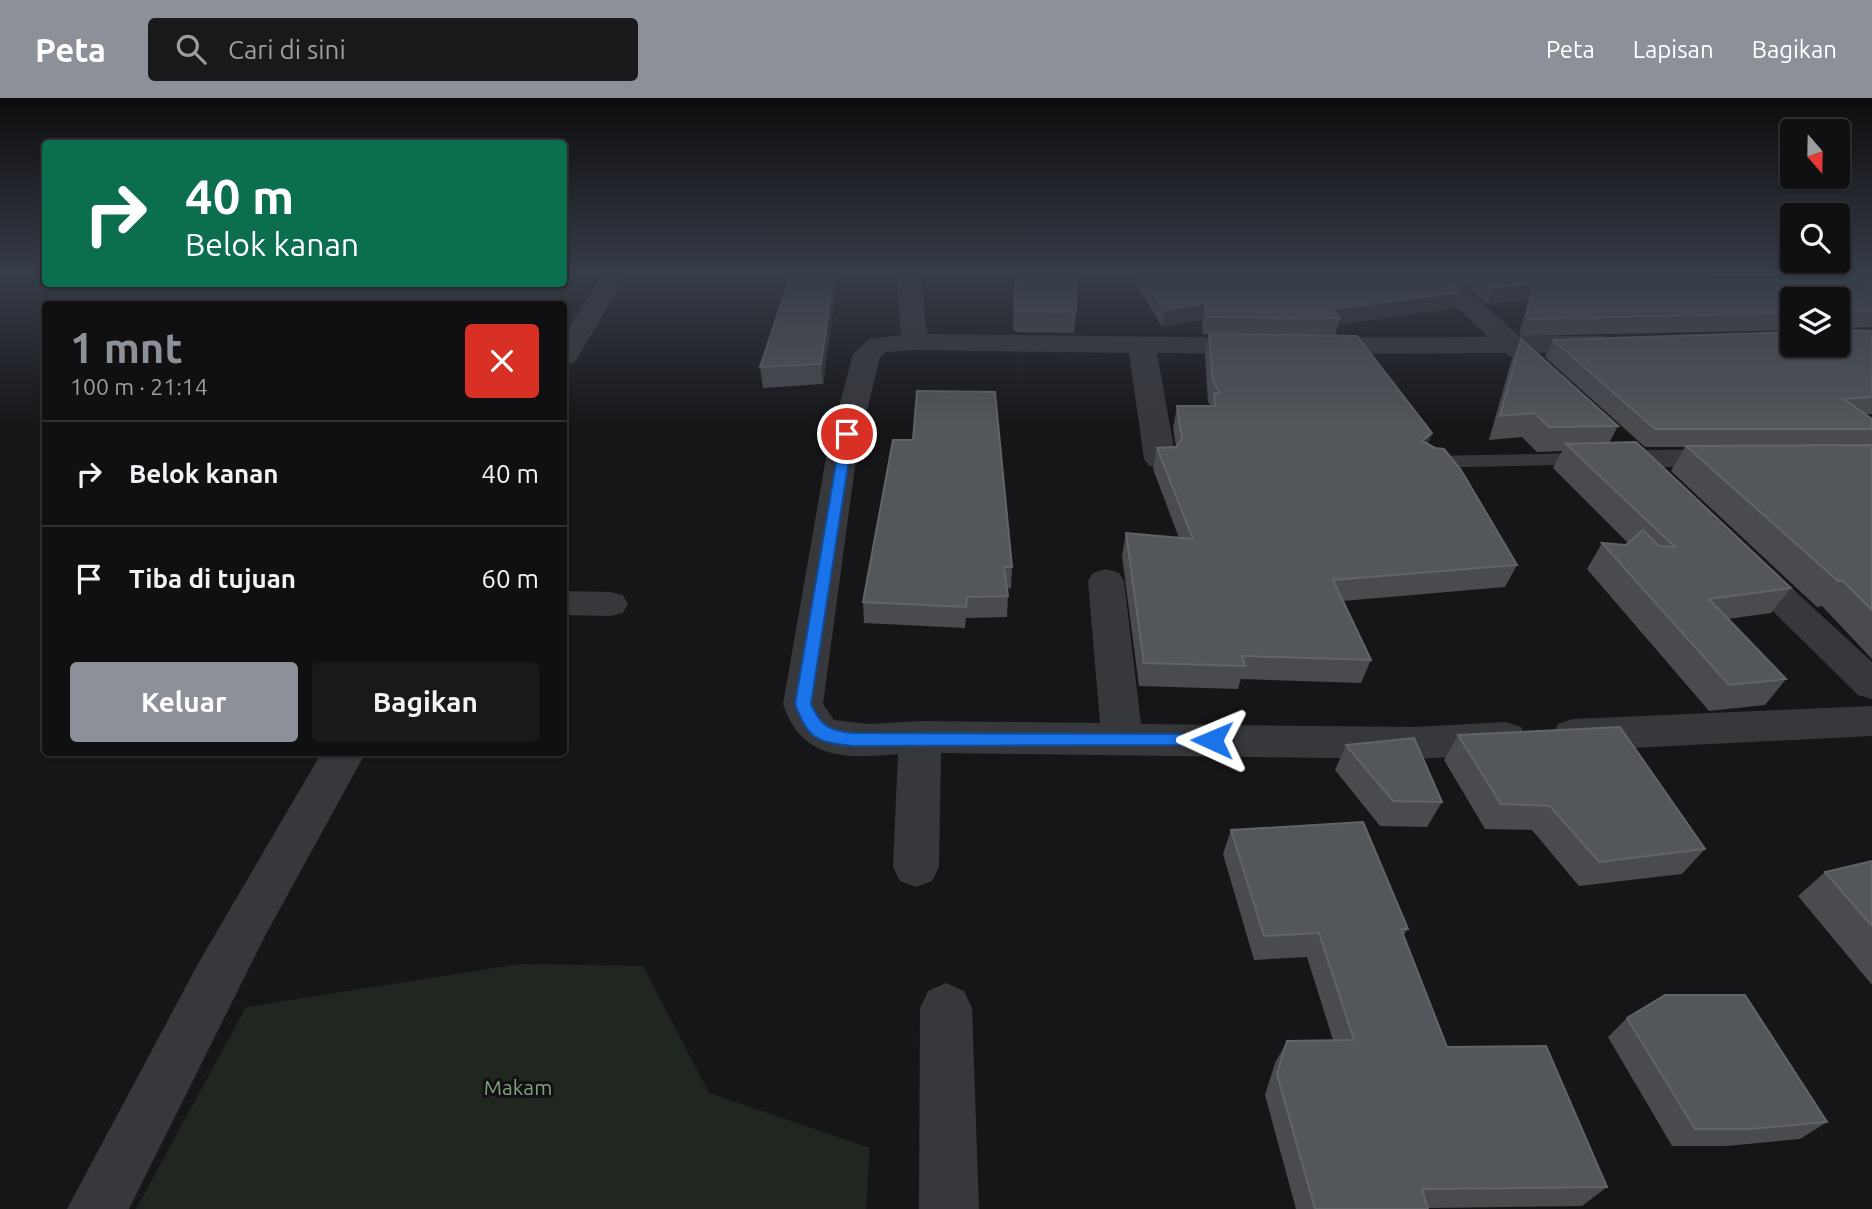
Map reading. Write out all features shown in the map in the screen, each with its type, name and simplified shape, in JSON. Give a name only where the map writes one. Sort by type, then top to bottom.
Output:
[{"type":"street","points":[[567,351],[584,323]]},
{"type":"street","points":[[913,323],[915,342]]},
{"type":"street","points":[[1489,323],[1545,374]]},
{"type":"street","points":[[1626,344],[1142,346],[915,342],[879,345],[867,354],[842,452],[803,704],[813,727],[828,737],[1415,743],[1872,721]]},
{"type":"street","points":[[1142,346],[1160,458]]},
{"type":"street","points":[[1620,454],[1761,458]]},
{"type":"street","points":[[1620,454],[1670,491]]},
{"type":"street","points":[[1725,545],[1872,685]]},
{"type":"street","points":[[1106,581],[1122,739]]},
{"type":"street","points":[[567,603],[610,604]]},
{"type":"street","points":[[916,867],[920,737]]},
{"type":"street","points":[[97,1209],[278,870],[343,756]]},
{"type":"street","points":[[946,1008],[949,1209]]},
{"type":"lane","points":[[1427,462],[1620,454]]},
{"type":"green space","name":"Makam","points":[[520,964],[643,966],[709,1093],[870,1148],[866,1209],[136,1209],[246,1007]]},
{"type":"building","points":[[775,323],[827,323],[821,364],[760,367]]},
{"type":"building","points":[[1850,330],[1872,331],[1872,397],[1844,399],[1872,419],[1872,429],[1655,429],[1553,340],[1780,332],[1780,357],[1850,357]]},
{"type":"building","points":[[1209,334],[1357,336],[1432,433],[1422,441],[1435,448],[1444,449],[1461,470],[1517,565],[1333,580],[1371,660],[1242,656],[1245,666],[1144,663],[1126,533],[1193,539],[1157,448],[1176,447],[1182,439],[1177,406],[1215,406],[1214,393],[1220,393],[1213,381]]},
{"type":"building","points":[[1521,339],[1618,426],[1549,427],[1534,413],[1500,416]]},
{"type":"building","points":[[917,391],[995,392],[1012,567],[1004,567],[1008,596],[967,597],[966,607],[863,602],[893,440],[913,440]]},
{"type":"building","points":[[1636,442],[1791,588],[1709,599],[1786,679],[1729,685],[1602,543],[1626,545],[1643,530],[1659,546],[1675,547],[1566,444]]},
{"type":"building","points":[[1872,445],[1872,610],[1843,581],[1838,581],[1686,446]]},
{"type":"building","points":[[1620,727],[1705,849],[1599,862],[1550,806],[1501,804],[1458,735]]},
{"type":"building","points":[[1414,738],[1442,802],[1393,801],[1346,745]]},
{"type":"building","points":[[1363,822],[1408,929],[1401,929],[1447,1047],[1546,1046],[1607,1187],[1422,1189],[1428,1209],[1315,1209],[1277,1074],[1287,1041],[1354,1040],[1319,933],[1264,936],[1231,830]]},
{"type":"building","points":[[1872,861],[1872,926],[1825,872]]},
{"type":"building","points":[[1665,995],[1745,995],[1827,1122],[1750,1129],[1695,1129],[1627,1018]]},
{"type":"route","points":[[847,434],[803,704],[808,722],[819,733],[839,739],[920,737],[1212,740]]}]
